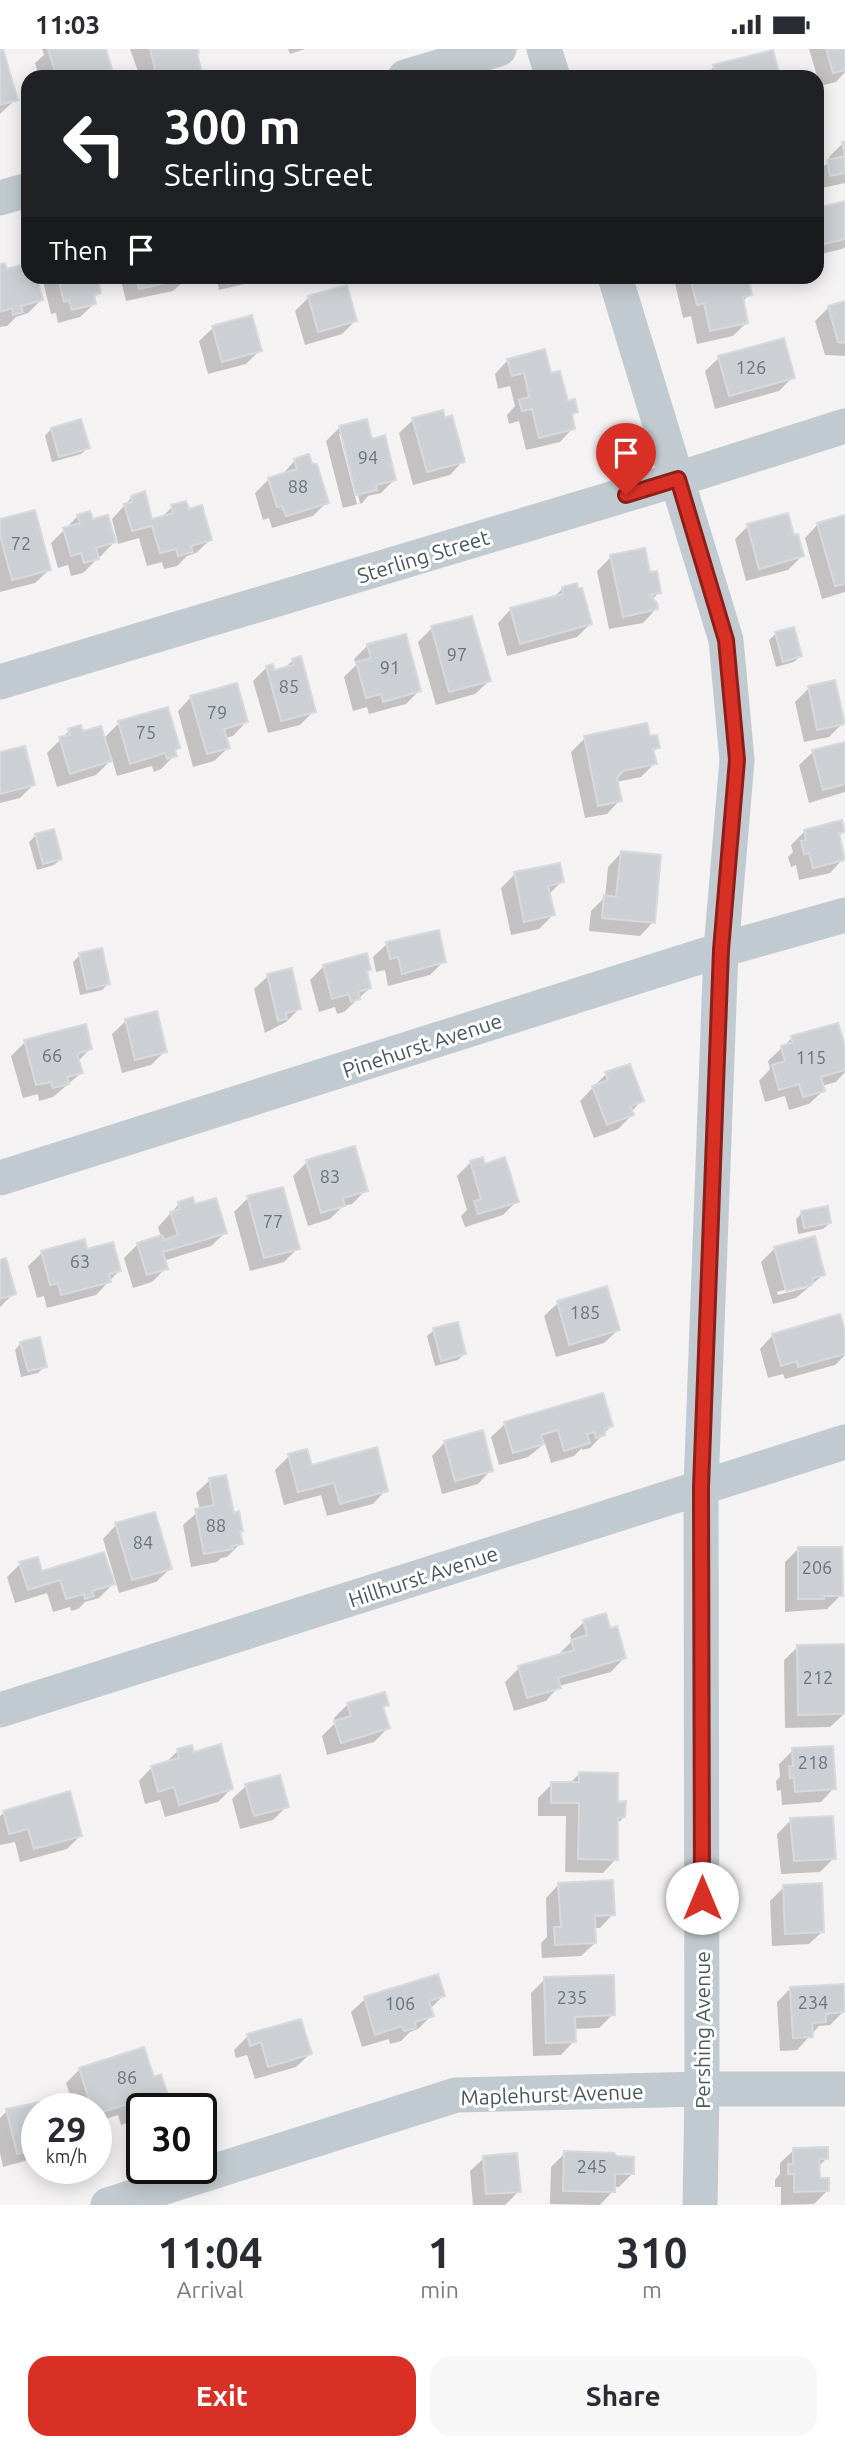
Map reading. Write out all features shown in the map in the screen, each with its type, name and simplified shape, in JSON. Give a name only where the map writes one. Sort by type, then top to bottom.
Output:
[{"type":"street","points":[[428,70],[499,49]]},
{"type":"street","points":[[544,49],[551,70]]},
{"type":"street","points":[[0,198],[21,192]]},
{"type":"street","name":"Pershing Avenue","points":[[617,284],[726,640],[737,760],[721,950],[701,1487],[700,2205]]},
{"type":"street","name":"Sterling Street","points":[[0,682],[678,479],[845,426]]},
{"type":"street","name":"Pinehurst Avenue","points":[[0,1178],[721,950],[845,915]]},
{"type":"street","name":"Hillhurst Avenue","points":[[0,1710],[845,1441]]},
{"type":"street","name":"Maplehurst Avenue","points":[[108,2205],[456,2095],[702,2089],[845,2089]]},
{"type":"building","points":[[0,49],[3,49],[18,100],[0,105]]},
{"type":"building","points":[[48,49],[106,49],[112,69],[109,70],[55,70]]},
{"type":"building","points":[[150,49],[198,49],[201,70],[155,70]]},
{"type":"building","points":[[826,49],[845,49],[845,70],[833,73]]},
{"type":"building","points":[[773,50],[778,70],[715,70],[713,65]]},
{"type":"building","points":[[845,156],[845,173],[830,176],[827,160]]},
{"type":"building","points":[[845,201],[845,239],[824,244],[824,206]]},
{"type":"building","points":[[5,263],[7,269],[21,265],[21,284],[39,284],[43,300],[21,306],[23,312],[13,315],[12,308],[0,312],[0,264]]},
{"type":"building","points":[[60,284],[99,284],[101,293],[94,295],[96,304],[72,310],[69,300],[64,302]]},
{"type":"building","points":[[138,284],[162,284],[139,289]]},
{"type":"building","points":[[692,284],[750,284],[752,295],[743,297],[748,323],[710,331],[704,303],[697,305]]},
{"type":"building","points":[[347,285],[357,321],[318,332],[308,296]]},
{"type":"building","points":[[845,301],[845,343],[838,342],[828,306]]},
{"type":"building","points":[[252,315],[262,351],[222,362],[212,326]]},
{"type":"building","points":[[784,338],[795,378],[729,396],[718,356]]},
{"type":"building","points":[[545,349],[551,373],[560,371],[568,401],[575,399],[578,412],[572,414],[575,429],[539,438],[532,409],[522,411],[519,400],[529,397],[524,373],[512,376],[507,359]]},
{"type":"building","points":[[443,410],[445,418],[452,415],[465,462],[427,472],[412,418]]},
{"type":"building","points":[[81,419],[90,448],[59,457],[51,428]]},
{"type":"building","points":[[367,419],[372,439],[385,435],[396,480],[376,485],[377,490],[356,495],[339,426]]},
{"type":"building","points":[[309,454],[312,463],[317,464],[329,503],[286,516],[282,506],[277,507],[268,478],[297,469],[294,459]]},
{"type":"building","points":[[145,491],[152,519],[173,513],[171,505],[186,501],[189,509],[202,505],[212,540],[191,546],[193,552],[178,556],[176,549],[160,553],[152,526],[132,531],[124,504],[132,502],[131,496]]},
{"type":"building","points":[[35,510],[51,570],[12,580],[0,535],[0,519]]},
{"type":"building","points":[[90,511],[93,519],[108,515],[116,542],[96,548],[99,559],[84,563],[81,553],[71,556],[63,528],[80,523],[77,515]]},
{"type":"building","points":[[788,513],[804,556],[759,569],[747,524]]},
{"type":"building","points":[[845,515],[845,584],[835,586],[817,523]]},
{"type":"building","points":[[645,548],[650,572],[657,571],[661,593],[650,595],[657,603],[658,609],[623,617],[610,555]]},
{"type":"building","points":[[577,583],[578,589],[582,588],[592,624],[520,644],[510,608],[563,594],[562,587]]},
{"type":"building","points":[[472,616],[491,681],[449,692],[431,626]]},
{"type":"building","points":[[794,627],[802,656],[783,662],[775,632]]},
{"type":"building","points":[[406,634],[421,691],[383,702],[381,694],[366,698],[356,662],[371,658],[367,644]]},
{"type":"building","points":[[301,656],[316,712],[281,721],[266,666],[273,664],[274,670],[294,665],[292,659]]},
{"type":"building","points":[[835,680],[845,724],[817,730],[808,686]]},
{"type":"building","points":[[237,683],[248,722],[224,729],[230,748],[207,754],[190,696]]},
{"type":"building","points":[[168,707],[180,748],[175,750],[177,756],[167,759],[165,753],[130,764],[118,721]]},
{"type":"building","points":[[647,723],[650,736],[657,735],[660,748],[653,749],[657,764],[623,771],[617,778],[622,801],[598,806],[584,736]]},
{"type":"building","points":[[81,725],[83,731],[101,726],[112,761],[70,774],[59,737],[70,735],[68,729]]},
{"type":"building","points":[[845,742],[845,784],[823,790],[812,750]]},
{"type":"building","points":[[25,746],[35,785],[0,794],[0,752]]},
{"type":"building","points":[[842,820],[845,832],[839,833],[845,860],[813,868],[809,853],[804,854],[801,841],[806,840],[804,830]]},
{"type":"building","points":[[54,829],[62,859],[43,864],[35,834]]},
{"type":"building","points":[[621,851],[661,855],[655,923],[602,918],[604,895],[616,897]]},
{"type":"building","points":[[560,863],[564,882],[548,886],[555,915],[524,922],[514,872]]},
{"type":"building","points":[[439,930],[446,962],[402,974],[398,957],[390,959],[386,942]]},
{"type":"building","points":[[102,948],[110,984],[87,989],[79,953]]},
{"type":"building","points":[[367,953],[371,988],[358,992],[360,999],[351,1002],[349,994],[332,999],[323,965]]},
{"type":"building","points":[[292,968],[301,1009],[286,1013],[287,1019],[278,1021],[267,974]]},
{"type":"building","points":[[157,1011],[167,1052],[135,1060],[125,1019]]},
{"type":"building","points":[[838,1023],[845,1046],[845,1070],[821,1077],[825,1091],[803,1097],[799,1084],[779,1090],[772,1065],[785,1061],[781,1046],[793,1042],[791,1036]]},
{"type":"building","points":[[86,1024],[92,1049],[77,1054],[83,1073],[67,1077],[69,1084],[53,1088],[51,1082],[36,1085],[24,1040]]},
{"type":"building","points":[[630,1064],[644,1101],[630,1106],[634,1115],[607,1125],[592,1086],[608,1080],[605,1072]]},
{"type":"building","points":[[355,1146],[368,1191],[343,1198],[345,1206],[321,1213],[306,1160]]},
{"type":"building","points":[[483,1157],[485,1164],[505,1157],[519,1202],[478,1214],[474,1201],[481,1199],[470,1161]]},
{"type":"building","points":[[283,1187],[300,1249],[264,1258],[247,1196]]},
{"type":"building","points":[[193,1197],[195,1204],[216,1198],[227,1233],[163,1252],[168,1269],[147,1275],[137,1243],[162,1235],[164,1240],[178,1235],[170,1212],[180,1209],[178,1202]]},
{"type":"building","points":[[828,1206],[831,1223],[804,1228],[801,1211]]},
{"type":"building","points":[[815,1236],[825,1275],[813,1278],[812,1285],[786,1291],[774,1247]]},
{"type":"building","points":[[85,1239],[87,1249],[113,1242],[121,1271],[109,1274],[111,1282],[61,1295],[58,1283],[50,1285],[41,1251]]},
{"type":"building","points":[[6,1258],[16,1294],[0,1299],[0,1260]]},
{"type":"building","points":[[607,1286],[620,1330],[569,1345],[557,1301]]},
{"type":"building","points":[[840,1314],[845,1331],[845,1354],[798,1367],[797,1361],[781,1366],[772,1334]]},
{"type":"building","points":[[458,1322],[466,1354],[441,1361],[433,1328]]},
{"type":"building","points":[[40,1337],[47,1367],[28,1371],[20,1342]]},
{"type":"building","points":[[603,1393],[613,1426],[604,1429],[605,1435],[596,1438],[594,1432],[587,1434],[590,1443],[564,1451],[558,1430],[541,1435],[544,1444],[513,1453],[504,1422]]},
{"type":"building","points":[[483,1430],[493,1471],[455,1481],[444,1441]]},
{"type":"building","points":[[377,1447],[388,1491],[340,1504],[334,1483],[298,1492],[288,1454],[307,1449],[312,1465]]},
{"type":"building","points":[[226,1475],[234,1513],[239,1511],[243,1544],[232,1546],[233,1549],[204,1554],[195,1509],[214,1505],[209,1478]]},
{"type":"building","points":[[155,1512],[172,1569],[132,1580],[115,1523]]},
{"type":"building","points":[[798,1547],[842,1547],[843,1596],[798,1599]]},
{"type":"building","points":[[104,1552],[115,1584],[92,1591],[94,1596],[85,1599],[84,1594],[66,1599],[60,1580],[28,1590],[19,1562],[38,1557],[42,1571]]},
{"type":"building","points":[[606,1613],[610,1628],[617,1626],[626,1658],[558,1678],[561,1688],[527,1698],[518,1666],[574,1650],[571,1640],[587,1635],[583,1620]]},
{"type":"building","points":[[845,1644],[845,1714],[798,1715],[797,1645]]},
{"type":"building","points":[[385,1692],[389,1705],[383,1707],[390,1728],[341,1743],[334,1721],[351,1716],[347,1703]]},
{"type":"building","points":[[221,1744],[233,1789],[179,1805],[174,1787],[158,1792],[151,1766],[179,1758],[177,1749],[192,1745],[194,1752]]},
{"type":"building","points":[[833,1746],[836,1789],[795,1792],[794,1778],[790,1778],[789,1766],[793,1766],[792,1748]]},
{"type":"building","points":[[579,1772],[618,1773],[618,1802],[626,1801],[625,1817],[618,1818],[618,1860],[578,1859],[579,1803],[551,1803],[551,1782],[579,1782]]},
{"type":"building","points":[[280,1775],[289,1807],[254,1816],[245,1784]]},
{"type":"building","points":[[70,1791],[82,1836],[34,1849],[28,1829],[9,1834],[3,1811]]},
{"type":"building","points":[[833,1816],[836,1859],[794,1861],[790,1818]]},
{"type":"building","points":[[613,1880],[615,1915],[595,1916],[596,1943],[555,1945],[554,1927],[561,1927],[558,1883]]},
{"type":"building","points":[[822,1883],[824,1932],[785,1934],[783,1885]]},
{"type":"building","points":[[438,1974],[445,1996],[429,2001],[434,2016],[415,2022],[416,2028],[404,2031],[402,2026],[375,2035],[364,1997]]},
{"type":"building","points":[[614,1975],[615,2015],[575,2017],[576,2042],[546,2043],[544,1977]]},
{"type":"building","points":[[844,1984],[845,2012],[826,2014],[826,2022],[812,2023],[813,2037],[793,2038],[790,1987]]},
{"type":"building","points":[[301,2019],[312,2054],[268,2067],[261,2042],[250,2046],[247,2034]]},
{"type":"building","points":[[144,2047],[154,2077],[161,2074],[167,2092],[126,2093],[126,2105],[112,2109],[112,2093],[87,2093],[79,2068]]},
{"type":"building","points":[[21,2106],[21,2153],[17,2154],[6,2109]]},
{"type":"building","points":[[828,2147],[828,2159],[819,2159],[820,2178],[829,2178],[829,2191],[794,2192],[794,2174],[788,2174],[788,2164],[793,2164],[793,2148]]},
{"type":"building","points":[[564,2151],[614,2153],[617,2156],[634,2157],[634,2174],[615,2174],[615,2192],[563,2191]]},
{"type":"building","points":[[517,2153],[521,2192],[486,2194],[483,2156]]},
{"type":"route","points":[[626,495],[678,479],[726,640],[737,760],[721,950],[701,1487],[702,1898]]}]
